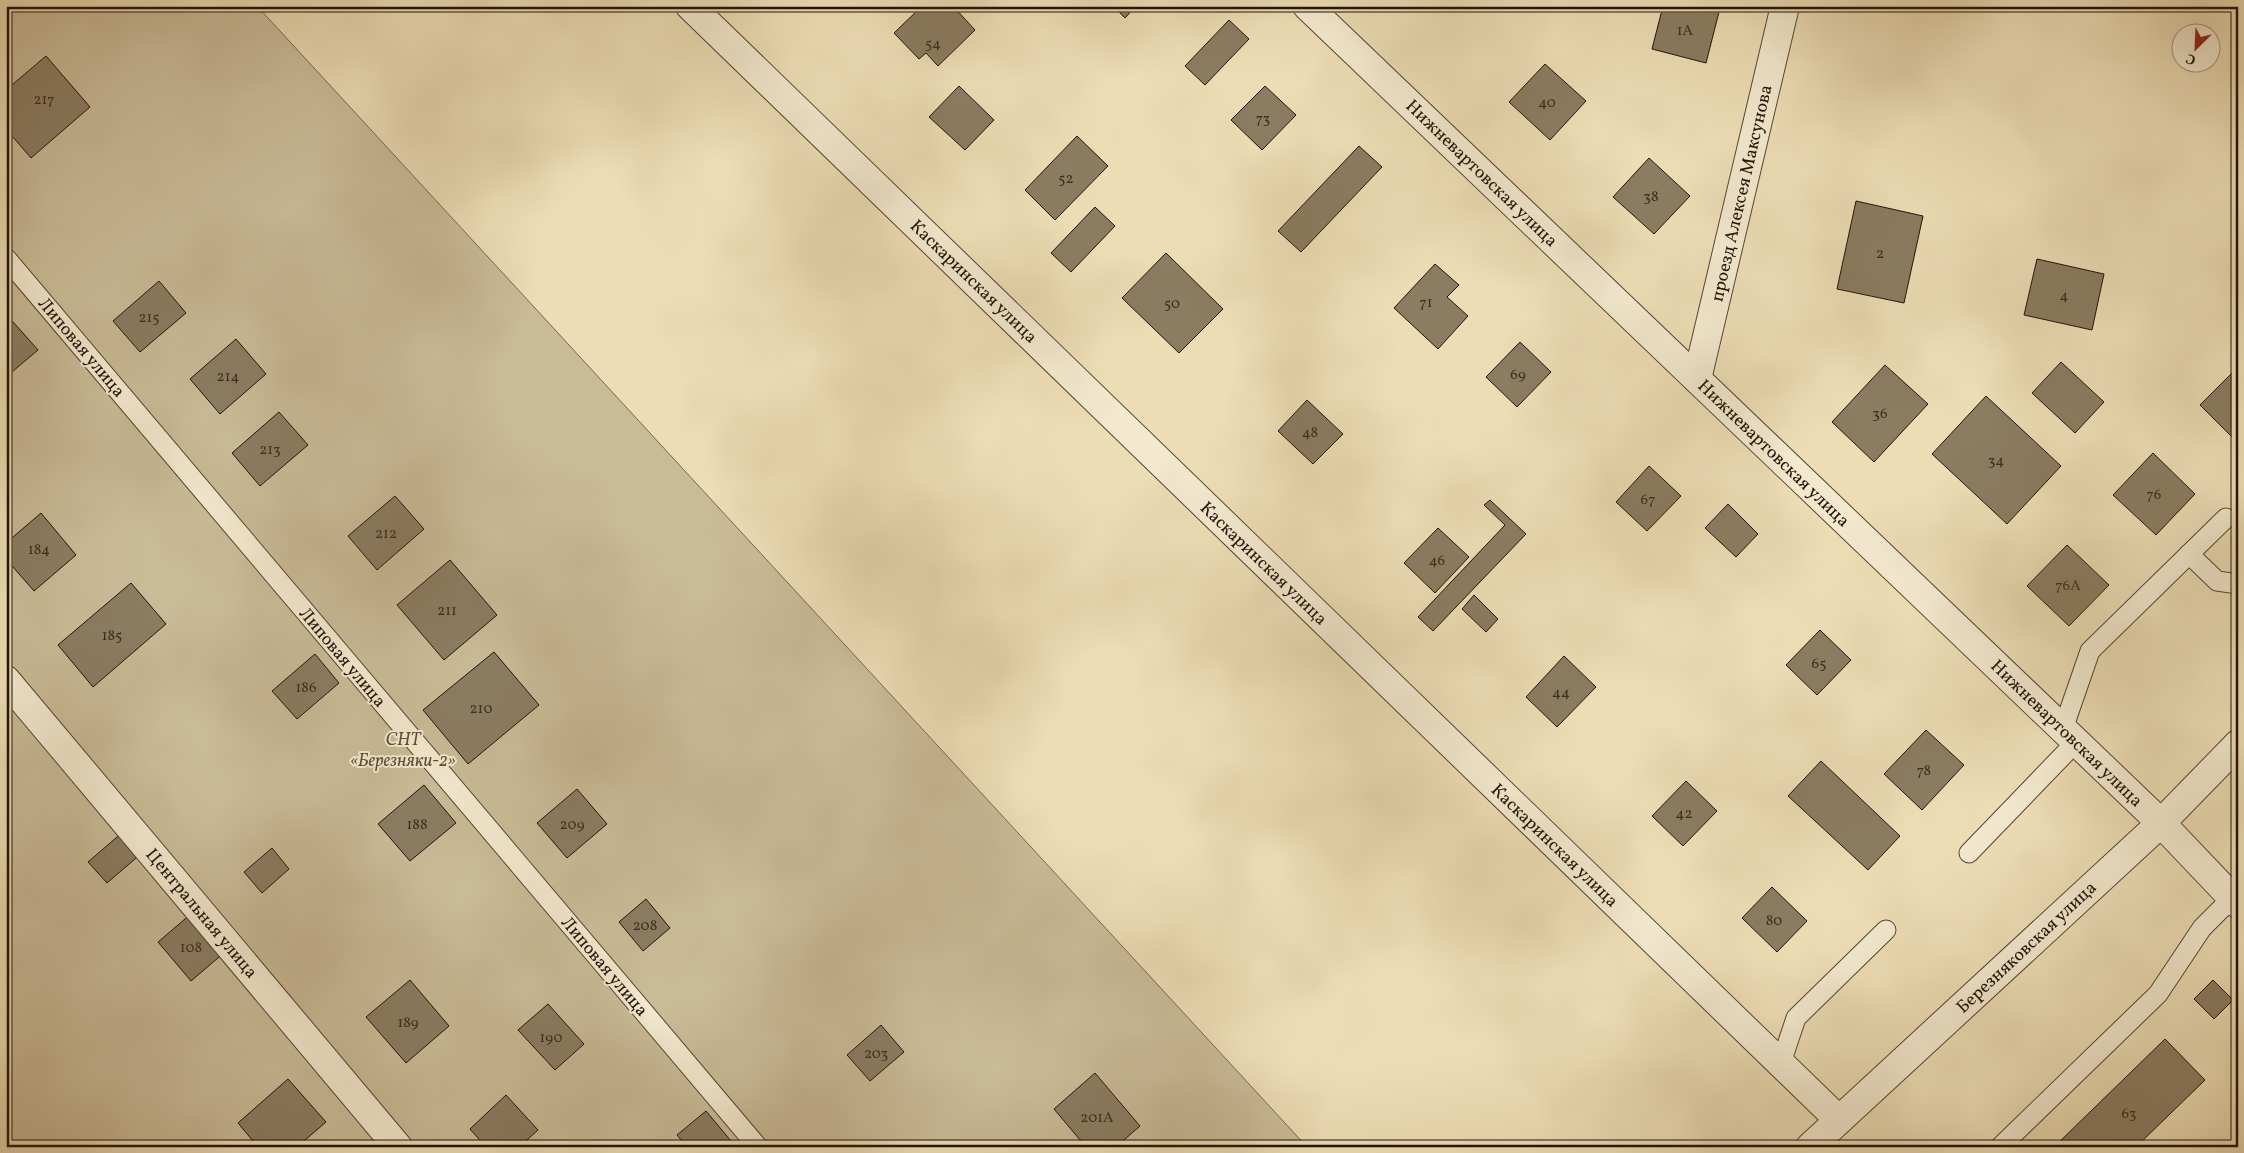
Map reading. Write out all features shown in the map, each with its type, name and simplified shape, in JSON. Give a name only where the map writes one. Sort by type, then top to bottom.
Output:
[{"type":"street","name":"Каскаринская улица","points":[[690,6],[1840,1120]]},
{"type":"street","name":"Нижневартовская улица","points":[[1307,6],[2161,823],[2235,901]]},
{"type":"street","name":"проезд Алексея Максунова","points":[[1697,379],[1785,6]]},
{"type":"street","name":"Центральная улица","points":[[6,680],[398,1147]]},
{"type":"street","name":"Березняковская улица","points":[[1810,1147],[2161,823],[2238,744]]},
{"type":"lane","name":"Липовая улица","points":[[6,258],[758,1147]]},
{"type":"lane","points":[[1969,853],[2069,736],[2090,651],[2226,518]]},
{"type":"lane","points":[[2189,554],[2217,581],[2238,584]]},
{"type":"lane","points":[[2000,1147],[2158,994],[2202,928],[2235,901]]},
{"type":"lane","points":[[1781,1063],[1796,1018],[1886,930]]},
{"type":"green space","name":"СНТ «Березняки-2»","points":[[6,6],[257,6],[1307,1147],[6,1147]]},
{"type":"building","points":[[922,6],[953,6],[975,30],[938,66],[926,53],[919,59],[894,33]]},
{"type":"building","points":[[1113,6],[1136,6],[1125,18]]},
{"type":"building","points":[[1663,6],[1698,6],[1719,12],[1706,63],[1652,49]]},
{"type":"building","points":[[1229,20],[1249,39],[1205,85],[1185,66]]},
{"type":"building","points":[[46,56],[90,107],[31,158],[6,129],[6,90]]},
{"type":"building","points":[[1545,64],[1586,101],[1550,140],[1509,102]]},
{"type":"building","points":[[959,86],[994,120],[965,150],[929,117]]},
{"type":"building","points":[[1265,86],[1296,115],[1262,150],[1231,120]]},
{"type":"building","points":[[1077,136],[1108,166],[1055,220],[1025,190]]},
{"type":"building","points":[[1359,146],[1382,167],[1301,252],[1278,231]]},
{"type":"building","points":[[1649,158],[1690,196],[1654,234],[1613,197]]},
{"type":"building","points":[[1856,201],[1923,216],[1904,303],[1837,289]]},
{"type":"building","points":[[1095,207],[1115,226],[1071,272],[1051,253]]},
{"type":"building","points":[[1166,253],[1223,309],[1179,353],[1122,298]]},
{"type":"building","points":[[2037,259],[2104,274],[2092,330],[2024,315]]},
{"type":"building","points":[[1435,264],[1459,285],[1447,297],[1468,316],[1438,349],[1394,308]]},
{"type":"building","points":[[159,281],[186,313],[140,352],[113,321]]},
{"type":"building","points":[[6,314],[38,350],[6,377]]},
{"type":"building","points":[[236,339],[266,374],[220,414],[190,379]]},
{"type":"building","points":[[1520,342],[1551,372],[1517,407],[1486,377]]},
{"type":"building","points":[[2061,362],[2104,402],[2075,433],[2032,393]]},
{"type":"building","points":[[1885,365],[1928,404],[1874,462],[1832,422]]},
{"type":"building","points":[[2238,367],[2238,443],[2200,405]]},
{"type":"building","points":[[1986,396],[2061,466],[2007,524],[1932,454]]},
{"type":"building","points":[[1307,400],[1343,434],[1313,464],[1278,431]]},
{"type":"building","points":[[279,412],[308,445],[260,486],[232,453]]},
{"type":"building","points":[[2153,453],[2195,494],[2156,535],[2113,495]]},
{"type":"building","points":[[1649,466],[1681,496],[1647,531],[1616,502]]},
{"type":"building","points":[[395,496],[424,529],[377,570],[348,536]]},
{"type":"building","points":[[1490,500],[1526,534],[1433,631],[1418,617],[1505,525],[1484,505]]},
{"type":"building","points":[[1728,504],[1758,534],[1736,557],[1705,528]]},
{"type":"building","points":[[41,513],[76,555],[34,591],[6,559],[6,543]]},
{"type":"building","points":[[1438,528],[1469,557],[1435,593],[1404,563]]},
{"type":"building","points":[[2067,545],[2109,585],[2069,626],[2027,586]]},
{"type":"building","points":[[450,560],[497,615],[444,660],[397,605]]},
{"type":"building","points":[[131,583],[166,624],[93,687],[58,645]]},
{"type":"building","points":[[1474,595],[1498,619],[1486,632],[1462,609]]},
{"type":"building","points":[[1820,630],[1851,660],[1817,695],[1786,665]]},
{"type":"building","points":[[494,652],[539,705],[468,764],[423,710]]},
{"type":"building","points":[[315,654],[339,683],[297,719],[272,691]]},
{"type":"building","points":[[1564,656],[1596,687],[1557,727],[1526,697]]},
{"type":"building","points":[[1926,730],[1964,765],[1922,810],[1884,774]]},
{"type":"building","points":[[1821,761],[1900,836],[1868,870],[1788,796]]},
{"type":"building","points":[[1686,781],[1717,811],[1683,846],[1652,816]]},
{"type":"building","points":[[424,785],[456,823],[410,861],[378,824]]},
{"type":"building","points":[[577,789],[607,824],[567,858],[537,823]]},
{"type":"building","points":[[124,831],[142,853],[107,883],[88,862]]},
{"type":"building","points":[[272,848],[289,869],[262,893],[244,872]]},
{"type":"building","points":[[1772,887],[1807,921],[1777,952],[1742,918]]},
{"type":"building","points":[[646,899],[670,928],[643,951],[619,922]]},
{"type":"building","points":[[192,913],[225,952],[191,981],[158,942]]},
{"type":"building","points":[[410,980],[449,1026],[406,1063],[366,1017]]},
{"type":"building","points":[[2213,980],[2233,1000],[2214,1019],[2194,999]]},
{"type":"building","points":[[548,1004],[584,1044],[555,1070],[518,1030]]},
{"type":"building","points":[[881,1025],[904,1052],[870,1081],[847,1055]]},
{"type":"building","points":[[2165,1039],[2205,1080],[2136,1147],[2054,1147]]},
{"type":"building","points":[[1095,1073],[1140,1126],[1116,1147],[1086,1147],[1054,1109]]},
{"type":"building","points":[[288,1079],[326,1122],[297,1147],[258,1147],[238,1123]]},
{"type":"building","points":[[506,1095],[538,1130],[519,1147],[486,1147],[470,1129]]},
{"type":"building","points":[[706,1111],[736,1147],[687,1147],[677,1135]]}]
